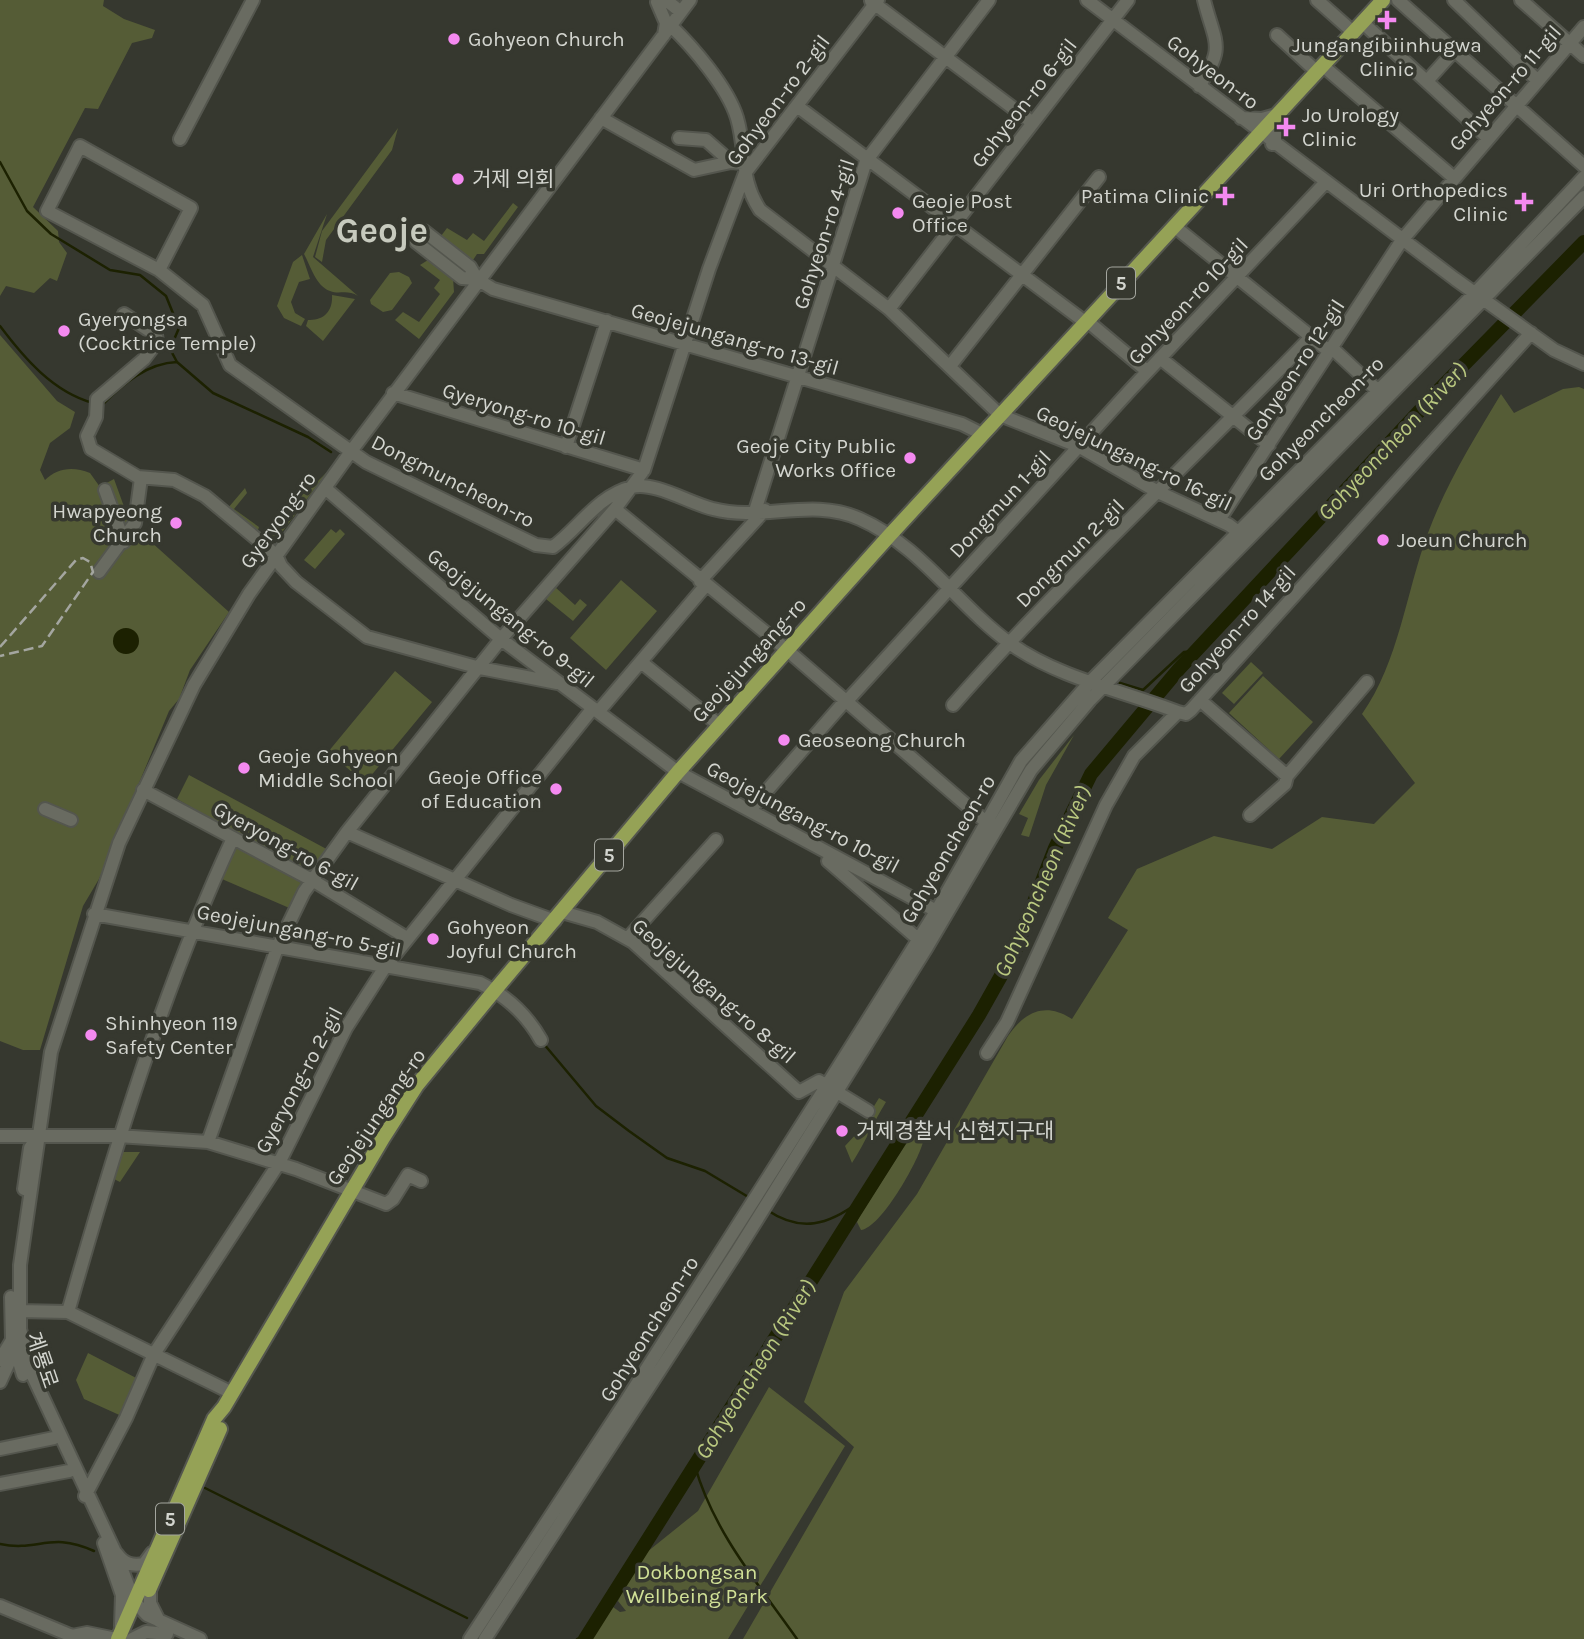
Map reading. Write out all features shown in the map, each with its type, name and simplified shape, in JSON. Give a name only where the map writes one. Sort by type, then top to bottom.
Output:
[{"type":"main road","name":"Geojejungang-ro","points":[[123,1638],[157,1548],[214,1419],[224,1408],[351,1191],[417,1085],[719,725],[982,434],[1383,0]]},
{"type":"main road","name":"Geojejungang-ro","points":[[136,1609],[150,1590],[223,1422],[224,1408]]},
{"type":"street","points":[[180,139],[253,0]]},
{"type":"street","name":"Gyeryong-ro","points":[[38,1136],[51,1052],[94,914],[119,843],[194,685],[276,555],[393,393],[690,0]]},
{"type":"street","name":"Gohyeon-ro 4-gil","points":[[760,511],[796,377],[866,161],[989,0]]},
{"type":"street","name":"Gohyeon-ro","points":[[1087,0],[1325,183],[1531,333]]},
{"type":"street","name":"Gohyeon-ro 6-gil","points":[[889,309],[1128,0]]},
{"type":"street","points":[[1199,86],[1217,58],[1218,50],[1204,0]]},
{"type":"street","points":[[1317,0],[1358,27],[1427,81],[1487,137]]},
{"type":"street","points":[[1398,0],[1584,166]]},
{"type":"street","points":[[1454,0],[1538,79]]},
{"type":"street","points":[[659,1],[666,23],[673,23]]},
{"type":"street","points":[[659,1],[733,108],[740,166],[748,191],[760,211],[889,309],[1000,415]]},
{"type":"street","points":[[875,1],[1033,123]]},
{"type":"street","name":"Gohyeon-ro 2-gil","points":[[208,1142],[277,948],[312,880],[347,831],[501,639],[615,509],[644,470],[686,344],[740,166],[797,106],[875,1]]},
{"type":"street","points":[[1524,1],[1569,45],[1584,55]]},
{"type":"street","name":"Gohyeon-ro 11-gil","points":[[1402,240],[1487,137],[1584,27]]},
{"type":"street","points":[[1277,35],[1453,177]]},
{"type":"street","points":[[1427,81],[1454,51]]},
{"type":"street","points":[[797,106],[866,161],[1086,321],[1147,372]]},
{"type":"street","points":[[1276,115],[1275,144],[1260,143],[1245,148],[1242,119],[1262,119],[1276,115]]},
{"type":"street","points":[[601,118],[694,170],[740,166]]},
{"type":"street","points":[[679,138],[706,140],[740,166]]},
{"type":"street","name":"Dongmuncheon-ro","points":[[159,270],[191,208],[80,146],[47,211],[159,270],[203,304],[230,365],[383,471],[536,545],[552,547],[607,497],[631,487]]},
{"type":"street","points":[[950,366],[1099,177]]},
{"type":"street","name":"Gohyeoncheon-ro","points":[[831,1088],[918,939],[941,913],[986,822],[1021,761],[1091,681],[1377,390],[1484,300],[1584,177]]},
{"type":"street","name":"Gohyeon-ro 10-gil","points":[[1080,447],[1325,183]]},
{"type":"street","name":"Gohyeoncheon-ro","points":[[485,1639],[1031,770],[1248,540],[1584,197]]},
{"type":"street","points":[[1174,226],[1311,337],[1332,350],[1377,390]]},
{"type":"street","points":[[420,237],[475,271],[477,279]]},
{"type":"street","name":"Gohyeon-ro 12-gil","points":[[1219,520],[1402,240]]},
{"type":"street","name":"Geojejungang-ro 13-gil","points":[[477,279],[493,289],[962,424],[982,434]]},
{"type":"street","points":[[124,314],[156,335],[157,342],[144,359],[96,405],[96,417],[87,436],[89,447],[141,478],[182,483],[205,496],[276,555],[281,566],[296,582],[367,637],[480,668],[561,684]]},
{"type":"street","points":[[566,447],[607,321]]},
{"type":"street","points":[[1531,333],[1568,359],[1583,364]]},
{"type":"street","name":"Gohyeon-ro 14-gil","points":[[987,1053],[1013,1011],[1106,805],[1134,757],[1178,712],[1189,712],[1531,333]]},
{"type":"street","name":"Dongmun 2-gil","points":[[1008,642],[1233,419],[1311,337]]},
{"type":"street","points":[[1160,358],[1233,419],[1269,445]]},
{"type":"street","name":"Gyeryong-ro 10-gil","points":[[393,393],[644,470]]},
{"type":"street","name":"Geojejungang-ro 16-gil","points":[[1000,415],[1080,447],[1158,492],[1219,520],[1248,540]]},
{"type":"street","name":"Dongmun 1-gil","points":[[950,587],[1080,447]]},
{"type":"street","points":[[99,572],[124,542],[135,523],[141,478]]},
{"type":"street","points":[[631,487],[641,486],[713,509],[760,511],[799,508],[839,512],[859,518],[889,536],[950,587],[1008,642],[1038,660],[1178,712]]},
{"type":"street","name":"Geojejungang-ro 9-gil","points":[[325,488],[501,639],[678,772]]},
{"type":"street","points":[[105,490],[124,542]]},
{"type":"street","points":[[615,509],[787,650],[986,822]]},
{"type":"street","name":"Gyeryong-ro 2-gil","points":[[85,1496],[126,1418],[154,1354],[279,1163],[346,1028],[385,967],[453,880],[596,710],[641,662],[760,511]]},
{"type":"street","points":[[750,810],[950,587]]},
{"type":"street","points":[[953,705],[1008,642]]},
{"type":"street","points":[[641,662],[719,725]]},
{"type":"street","points":[[1250,815],[1285,784],[1287,776],[1367,682]]},
{"type":"street","points":[[1200,700],[1287,776]]},
{"type":"street","name":"Geojejungang-ro 10-gil","points":[[678,772],[941,913]]},
{"type":"street","name":"Gyeryong-ro 6-gil","points":[[144,790],[312,880],[407,938]]},
{"type":"street","points":[[45,809],[71,820]]},
{"type":"street","name":"Geojejungang-ro 8-gil","points":[[347,831],[453,880],[558,916],[597,922],[628,939],[799,1092],[816,1081],[831,1088]]},
{"type":"street","points":[[68,1312],[118,1136],[192,930],[233,838]]},
{"type":"street","points":[[628,939],[716,840]]},
{"type":"street","points":[[812,846],[918,939]]},
{"type":"street","name":"Geojejungang-ro 5-gil","points":[[94,914],[480,983],[495,990]]},
{"type":"street","points":[[495,990],[529,1019],[541,1041]]},
{"type":"street","points":[[831,1088],[869,1111]]},
{"type":"street","points":[[0,1136],[118,1136],[208,1142],[279,1163],[386,1204],[393,1199],[405,1177],[410,1175],[421,1181]]},
{"type":"street","name":"계룡로","points":[[38,1136],[20,1265],[19,1311],[12,1347],[31,1372],[104,1542],[136,1609]]},
{"type":"street","name":"계룡로","points":[[38,1136],[30,1147],[13,1262],[12,1347],[69,1471],[116,1554],[136,1609]]},
{"type":"street","name":"Gohyeoncheon-ro","points":[[470,1639],[759,1204]]},
{"type":"street","points":[[19,1311],[68,1312],[232,1393]]},
{"type":"street","points":[[0,1382],[12,1347]]},
{"type":"street","points":[[0,1449],[54,1438]]},
{"type":"street","points":[[0,1484],[69,1471]]},
{"type":"street","points":[[104,1542],[122,1595],[123,1638]]},
{"type":"street","points":[[116,1554],[123,1561],[135,1565],[144,1564],[157,1548]]},
{"type":"street","points":[[150,1590],[150,1603],[159,1622]]},
{"type":"street","points":[[0,1606],[72,1636],[87,1633],[123,1638],[146,1632],[173,1637]]},
{"type":"street","points":[[136,1609],[200,1639]]},
{"type":"street","points":[[136,1609],[173,1637]]},
{"type":"green space","points":[[0,0],[104,0],[103,6],[124,19],[155,30],[152,38],[132,43],[98,109],[85,108],[33,207],[58,231],[59,242],[67,253],[57,281],[50,278],[34,293],[6,286],[0,296]]},
{"type":"green space","points":[[398,128],[392,150],[326,240],[322,262],[315,257],[322,231]]},
{"type":"green space","points":[[513,203],[518,207],[484,254],[477,254],[473,260],[441,236],[447,228],[467,240],[473,233],[484,241]]},
{"type":"green space","points":[[327,214],[313,257],[358,296],[325,289],[314,276],[304,254]]},
{"type":"green space","points":[[302,255],[310,279],[299,282],[291,302],[295,313],[305,319],[301,326],[284,318],[277,306],[293,262]]},
{"type":"green space","points":[[428,260],[453,278],[454,292],[419,339],[395,320],[403,312],[419,322],[440,294],[434,288],[440,280],[420,265]]},
{"type":"green space","points":[[399,272],[409,277],[412,283],[392,310],[383,312],[371,304],[370,300],[390,273]]},
{"type":"green space","points":[[332,295],[355,299],[323,341],[306,326],[308,320],[319,319],[326,314],[331,306]]},
{"type":"green space","points":[[0,335],[57,401],[75,412],[70,428],[50,443],[40,470],[45,480],[66,469],[90,473],[100,487],[110,510],[101,486],[114,479],[130,523],[229,612],[190,670],[179,699],[169,711],[99,879],[83,906],[40,1050],[23,1050],[0,1041]]},
{"type":"green space","points":[[1563,389],[1584,389],[1584,1639],[743,1639],[854,1447],[804,1402],[844,1292],[917,1194],[1008,1036],[1022,1020],[1037,1012],[1053,1011],[1072,1019],[1128,930],[1108,918],[1137,869],[1214,836],[1272,849],[1322,817],[1374,824],[1415,783],[1362,714],[1385,672],[1435,515],[1461,462],[1501,394],[1514,413]]},
{"type":"green space","points":[[327,472],[277,539],[271,537],[274,532],[270,529],[297,495],[306,493]]},
{"type":"green space","points":[[245,488],[247,493],[234,509],[259,527],[257,533],[228,508]]},
{"type":"green space","points":[[331,529],[336,533],[340,529],[345,534],[315,569],[304,560]]},
{"type":"green space","points":[[621,580],[657,611],[606,670],[570,638]]},
{"type":"green space","points":[[555,587],[575,605],[580,599],[587,605],[573,621],[546,599]]},
{"type":"green space","points":[[1251,662],[1263,673],[1234,704],[1222,693]]},
{"type":"green space","points":[[395,671],[432,702],[365,783],[328,752]]},
{"type":"green space","points":[[1263,676],[1313,722],[1279,759],[1229,713]]},
{"type":"green space","points":[[1074,735],[1046,785],[1029,837],[1021,835],[1028,818],[1019,814],[1039,780]]},
{"type":"green space","points":[[189,775],[332,852],[310,875],[177,799]]},
{"type":"green space","points":[[233,838],[312,880],[294,910],[215,876]]},
{"type":"green space","points":[[879,1098],[886,1102],[852,1163],[845,1146],[858,1132]]},
{"type":"green space","points":[[913,1133],[920,1134],[923,1142],[914,1164],[888,1207],[869,1226],[861,1230],[857,1222],[859,1217]]},
{"type":"green space","points":[[121,1152],[140,1152],[120,1182],[114,1179]]},
{"type":"green space","points":[[88,1353],[142,1381],[126,1418],[84,1399],[76,1380]]},
{"type":"green space","name":"Dokbongsan Wellbeing Park","points":[[769,1387],[845,1446],[728,1639],[590,1639],[613,1607],[620,1612],[626,1611],[618,1601],[632,1573],[647,1552],[698,1511]]},
{"type":"shaded area","points":[[126,628],[136,631],[139,641],[136,651],[126,654],[116,651],[113,641],[116,631]]},
{"type":"waterway","points":[[0,162],[27,211],[51,234],[110,270],[140,275],[166,296],[179,328],[170,349],[177,362]]},
{"type":"waterway","name":"Gohyeoncheon (River)","points":[[585,1639],[979,1015],[1015,951],[1055,848],[1091,774],[1179,669],[1439,390],[1584,242]]},
{"type":"waterway","points":[[0,326],[29,362],[52,382],[93,403]]},
{"type":"waterway","points":[[102,405],[127,382],[146,371],[166,363],[177,362],[213,393],[308,437],[331,452]]},
{"type":"waterway","points":[[1120,683],[1143,690],[1184,652],[1196,651]]},
{"type":"waterway","points":[[543,1043],[596,1106],[629,1131],[667,1158],[705,1171],[750,1198]]},
{"type":"waterway","points":[[767,1210],[791,1222],[803,1224],[825,1221],[859,1202]]},
{"type":"waterway","points":[[695,1466],[703,1490],[725,1535],[797,1639]]},
{"type":"waterway","points":[[205,1488],[467,1618]]},
{"type":"waterway","points":[[0,1544],[25,1546],[55,1542],[79,1545],[94,1551]]},
{"type":"waterway","name":"Gohyeoncheon (River)","points":[[577,1639],[590,1632]]},
{"type":"railway","points":[[0,647],[76,560],[83,558],[90,562],[93,572],[42,646],[0,656]]},
{"type":"place","name":"Jungangibiinhugwa Clinic","points":[[1387,20]]},
{"type":"place","name":"Gohyeon Church","points":[[454,39]]},
{"type":"place","name":"Jo Urology Clinic","points":[[1286,127]]},
{"type":"place","name":"거제 의회","points":[[458,179]]},
{"type":"place","name":"Patima Clinic","points":[[1225,196]]},
{"type":"place","name":"Uri Orthopedics Clinic","points":[[1524,202]]},
{"type":"place","name":"Geoje Post Office","points":[[898,213]]},
{"type":"place","name":"Gyeryongsa (Cocktrice Temple)","points":[[64,331]]},
{"type":"place","name":"Geoje City Public Works Office","points":[[910,458]]},
{"type":"place","name":"Hwapyeong Church","points":[[176,523]]},
{"type":"place","name":"Joeun Church","points":[[1383,540]]},
{"type":"place","name":"Geoseong Church","points":[[784,740]]},
{"type":"place","name":"Geoje Gohyeon Middle School","points":[[244,768]]},
{"type":"place","name":"Geoje Office of Education","points":[[556,789]]},
{"type":"place","name":"Gohyeon Joyful Church","points":[[433,939]]},
{"type":"place","name":"Shinhyeon 119 Safety Center","points":[[91,1035]]},
{"type":"place","name":"거제경찰서 신현지구대","points":[[842,1131]]},
{"type":"district","name":"Geoje","points":[[382,230]]}]
